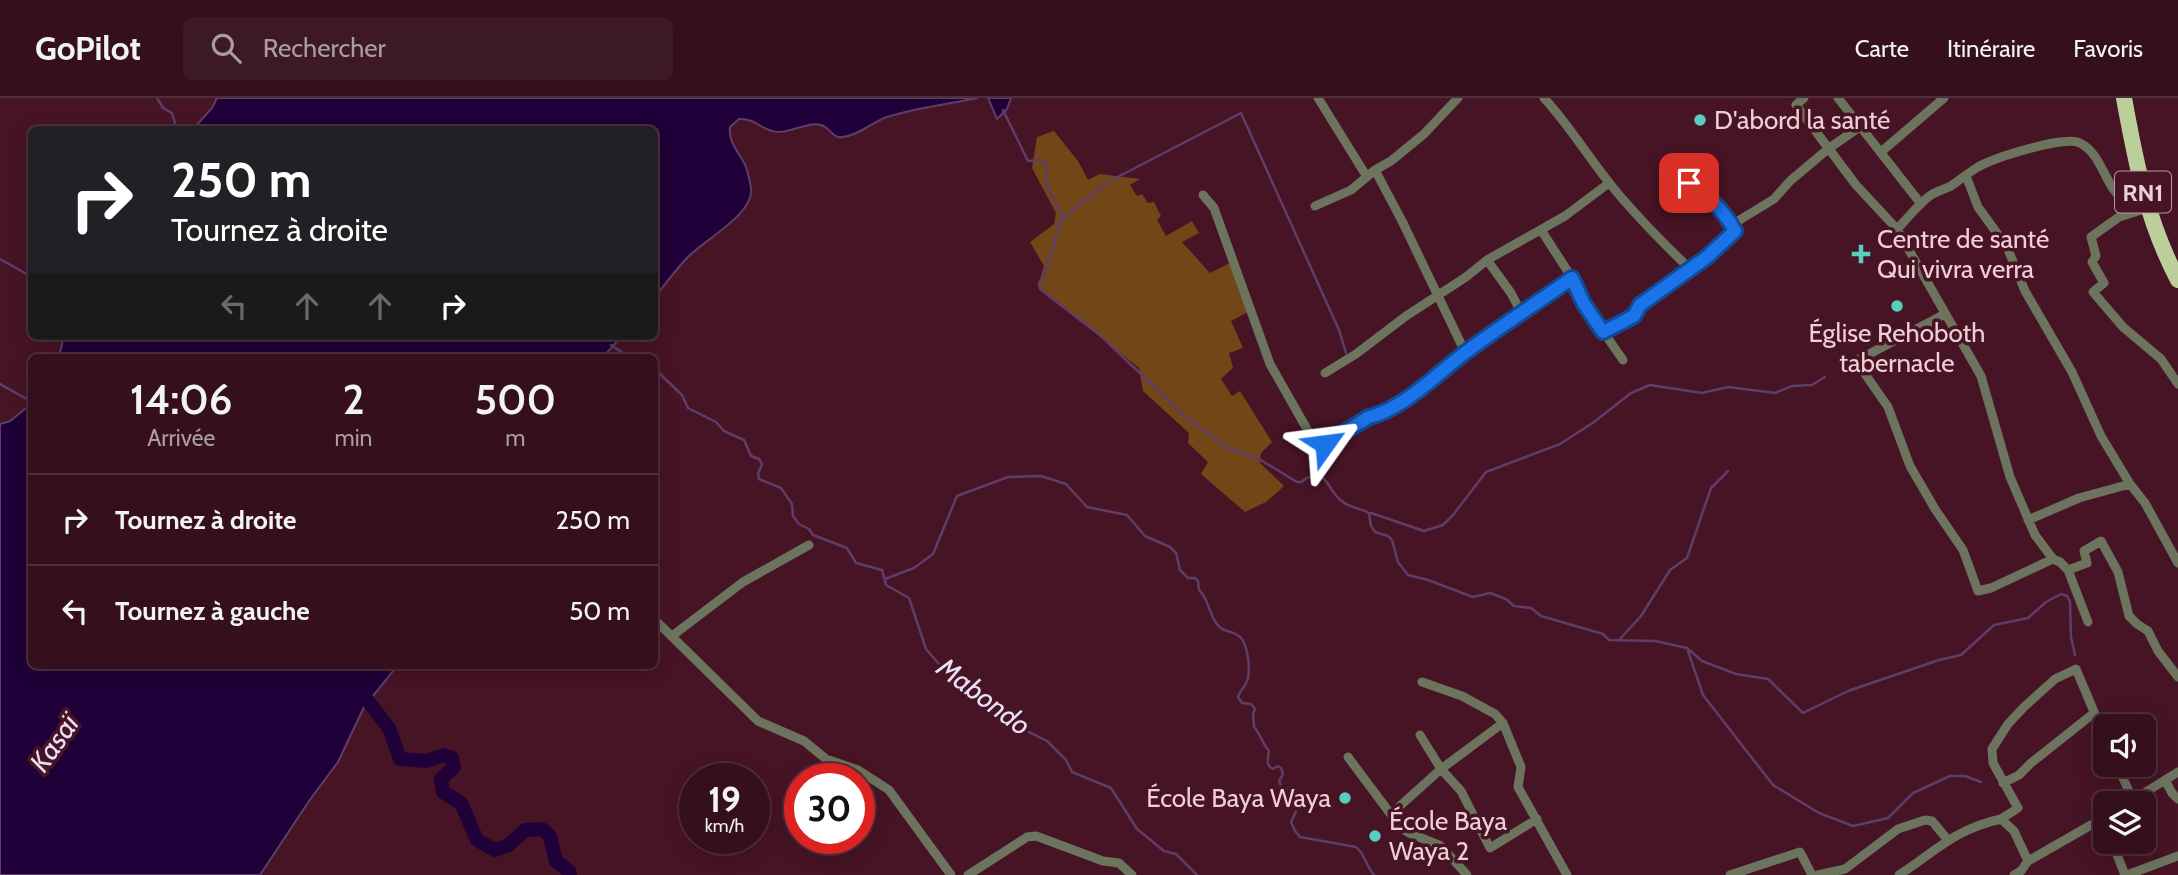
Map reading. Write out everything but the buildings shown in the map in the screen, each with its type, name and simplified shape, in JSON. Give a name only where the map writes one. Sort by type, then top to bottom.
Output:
[{"type":"highway","name":"RN1","points":[[2124,98],[2146,201],[2164,253],[2178,280]]},
{"type":"street","points":[[1318,98],[1367,177]]},
{"type":"street","points":[[1315,206],[1351,190],[1375,170],[1391,161],[1424,134],[1458,98]]},
{"type":"street","points":[[1544,98],[1564,119],[1609,183],[1640,220],[1690,270]]},
{"type":"street","points":[[1804,98],[1796,105],[1856,185],[1897,229],[1981,376],[2010,477],[2028,520],[2035,535],[2053,559],[2068,570],[2088,622]]},
{"type":"street","points":[[1838,98],[1921,204]]},
{"type":"street","points":[[1881,152],[1944,98]]},
{"type":"street","points":[[1603,332],[1634,316],[1640,305],[1707,257],[1735,231],[1738,221],[1774,199],[1790,181],[1828,149],[1861,126]]},
{"type":"street","points":[[1897,229],[1932,194],[1949,187],[1984,165],[2052,142],[2068,140],[2083,144],[2093,155],[2119,197],[2146,201]]},
{"type":"street","points":[[1672,164],[1689,183],[1709,197],[1726,214],[1735,231]]},
{"type":"street","points":[[1375,170],[1465,352]]},
{"type":"street","points":[[1966,176],[1978,207],[2007,247],[2025,291],[2072,372],[2101,436],[2130,484],[2145,503],[2178,563]]},
{"type":"street","points":[[1325,373],[1356,354],[1487,260],[1564,216],[1609,183]]},
{"type":"street","points":[[1203,195],[1214,208],[1270,364],[1316,446],[1325,444],[1416,393],[1465,352],[1572,278]]},
{"type":"street","points":[[2146,201],[2091,237],[2096,256],[2092,262],[2104,283],[2093,292],[2123,327],[2161,359],[2178,384]]},
{"type":"street","points":[[1541,230],[1572,278],[1584,304],[1622,360]]},
{"type":"street","points":[[1487,260],[1511,293],[1522,314]]},
{"type":"street","points":[[1945,314],[1856,361],[1888,407],[1910,466],[1963,550],[1978,591],[2053,559]]},
{"type":"street","points":[[2028,520],[2079,498],[2130,484]]},
{"type":"street","points":[[2068,570],[2087,563],[2084,551],[2101,541],[2118,572],[2129,616],[2148,631],[2158,651],[2178,677]]},
{"type":"street","points":[[672,636],[743,582],[809,545]]},
{"type":"street","points":[[658,623],[758,722],[804,741],[826,759],[858,770],[889,790],[951,875]]},
{"type":"street","points":[[1899,875],[1947,839],[1983,823],[2001,819],[2018,808],[2003,783],[1993,763],[1992,749],[2016,716],[2055,679],[2076,669],[2094,713],[2019,775],[2003,783]]},
{"type":"street","points":[[1422,682],[1462,696],[1495,714],[1503,723],[1521,767],[1518,787],[1567,875]]},
{"type":"street","points":[[1391,814],[1441,769],[1503,723]]},
{"type":"street","points":[[1420,734],[1441,769],[1461,791],[1490,848],[1538,819]]},
{"type":"street","points":[[1348,757],[1401,828],[1441,846],[1467,875]]},
{"type":"street","points":[[2147,791],[2178,772]]},
{"type":"street","points":[[2165,780],[2178,799]]},
{"type":"street","points":[[2001,819],[2014,831],[2028,860]]},
{"type":"street","points":[[1818,875],[1845,869],[1898,829],[1925,820],[1932,821],[1947,839]]},
{"type":"street","points":[[2020,874],[2028,860],[2093,828]]},
{"type":"street","points":[[968,875],[1027,836],[1036,836],[1103,861],[1119,863],[1132,875]]},
{"type":"street","points":[[1730,875],[1800,852],[1812,875]]},
{"type":"street","points":[[2117,854],[2126,875],[2178,856]]},
{"type":"shaded area","points":[[1054,131],[1078,161],[1088,180],[1100,174],[1140,179],[1130,185],[1137,196],[1142,194],[1148,203],[1154,202],[1161,216],[1157,220],[1166,236],[1192,221],[1199,233],[1182,242],[1210,273],[1230,263],[1248,312],[1231,321],[1243,348],[1229,353],[1233,368],[1221,379],[1232,396],[1240,391],[1272,442],[1261,453],[1260,463],[1284,486],[1266,502],[1245,512],[1201,474],[1208,462],[1188,443],[1189,433],[1143,391],[1139,368],[1038,286],[1044,266],[1030,242],[1054,224],[1056,213],[1032,168],[1037,137]]},
{"type":"water","points":[[217,98],[978,98],[887,117],[855,134],[843,137],[836,136],[817,124],[779,132],[739,119],[730,127],[730,133],[747,169],[750,198],[736,217],[686,259],[658,293],[658,126],[196,126]]},
{"type":"water","points":[[988,98],[1011,98],[1007,109],[997,119]]},
{"type":"water","points":[[63,340],[618,340],[606,354],[60,354]]},
{"type":"water","name":"Kasaï","points":[[28,406],[28,669],[395,669],[364,707],[338,762],[260,875],[0,875],[0,424],[10,421]]},
{"type":"waterway","points":[[157,98],[163,108],[172,113],[176,126]]},
{"type":"waterway","points":[[1003,110],[1028,161],[1042,160],[1047,165],[1046,185],[1062,215],[1045,275],[1039,283],[1040,289],[1102,337],[1187,418],[1228,448],[1259,459],[1297,482],[1317,475],[1322,477],[1343,502],[1369,513],[1371,526],[1375,532],[1392,540],[1398,562],[1408,575],[1473,597],[1490,593],[1506,599],[1514,606],[1531,608],[1541,616],[1603,634],[1609,640],[1655,641],[1687,648],[1702,661],[1736,674],[1768,679],[1803,713],[1848,691],[1961,655],[1994,625],[2028,618],[2046,602],[2061,594],[2067,596],[2070,602],[2071,637],[2075,655]]},
{"type":"waterway","points":[[1060,221],[1106,183],[1241,113],[1339,330],[1346,353]]},
{"type":"waterway","points":[[0,259],[28,275]]},
{"type":"waterway","name":"Mabondo","points":[[611,345],[624,354]]},
{"type":"waterway","name":"Mabondo","points":[[658,374],[682,395],[688,408],[716,422],[724,431],[744,440],[751,456],[759,459],[762,464],[759,479],[781,488],[792,504],[793,516],[799,524],[809,529],[813,535],[847,548],[856,563],[882,570],[886,585],[909,598],[926,649],[945,671],[997,705],[1009,722],[1047,741],[1066,760],[1072,772],[1111,788],[1137,829],[1164,851],[1176,854],[1197,875]]},
{"type":"waterway","points":[[1371,513],[1424,531],[1443,525],[1486,472],[1560,444],[1631,393],[1650,385],[1702,393],[1728,387],[1775,393],[1792,386],[1812,385],[1825,377]]},
{"type":"waterway","points":[[0,384],[28,400]]},
{"type":"waterway","points":[[1619,640],[1641,616],[1670,570],[1687,558],[1711,488],[1728,471]]},
{"type":"waterway","points":[[885,579],[914,568],[933,554],[957,496],[1008,477],[1041,476],[1066,484],[1087,507],[1127,515],[1145,536],[1170,547],[1176,553],[1180,570],[1188,578],[1198,581],[1199,590],[1216,623],[1242,639],[1248,656],[1249,673],[1238,697],[1242,703],[1251,704],[1255,709],[1254,727],[1269,751],[1269,765],[1273,769],[1278,766],[1281,768],[1283,774],[1279,781],[1282,788],[1295,792],[1297,809],[1291,822],[1295,831],[1300,837],[1356,847],[1374,875]]},
{"type":"waterway","points":[[1688,651],[1703,695],[1773,785],[1819,813],[1853,826],[1888,818],[1913,793],[1950,776],[1965,776],[1981,782]]},
{"type":"waterway","name":"Mabondo","points":[[343,669],[389,728],[400,759],[427,761],[444,755],[452,758],[454,767],[441,779],[443,792],[461,803],[477,840],[495,850],[509,845],[525,830],[542,829],[550,836],[556,861],[569,871],[570,875]]},
{"type":"place","name":"D'abord la santé","points":[[1700,120]]},
{"type":"place","name":"Centre de santé Qui vivra verra","points":[[1861,254]]},
{"type":"place","name":"Église Rehoboth tabernacle","points":[[1897,306]]},
{"type":"place","name":"École Baya Waya","points":[[1345,798]]},
{"type":"place","name":"École Baya Waya 2","points":[[1375,836]]},
{"type":"route","points":[[1325,444],[1416,393],[1465,352],[1572,278],[1584,304],[1603,332],[1634,316],[1640,305],[1707,257],[1735,231],[1726,214],[1709,197],[1689,183]]}]
